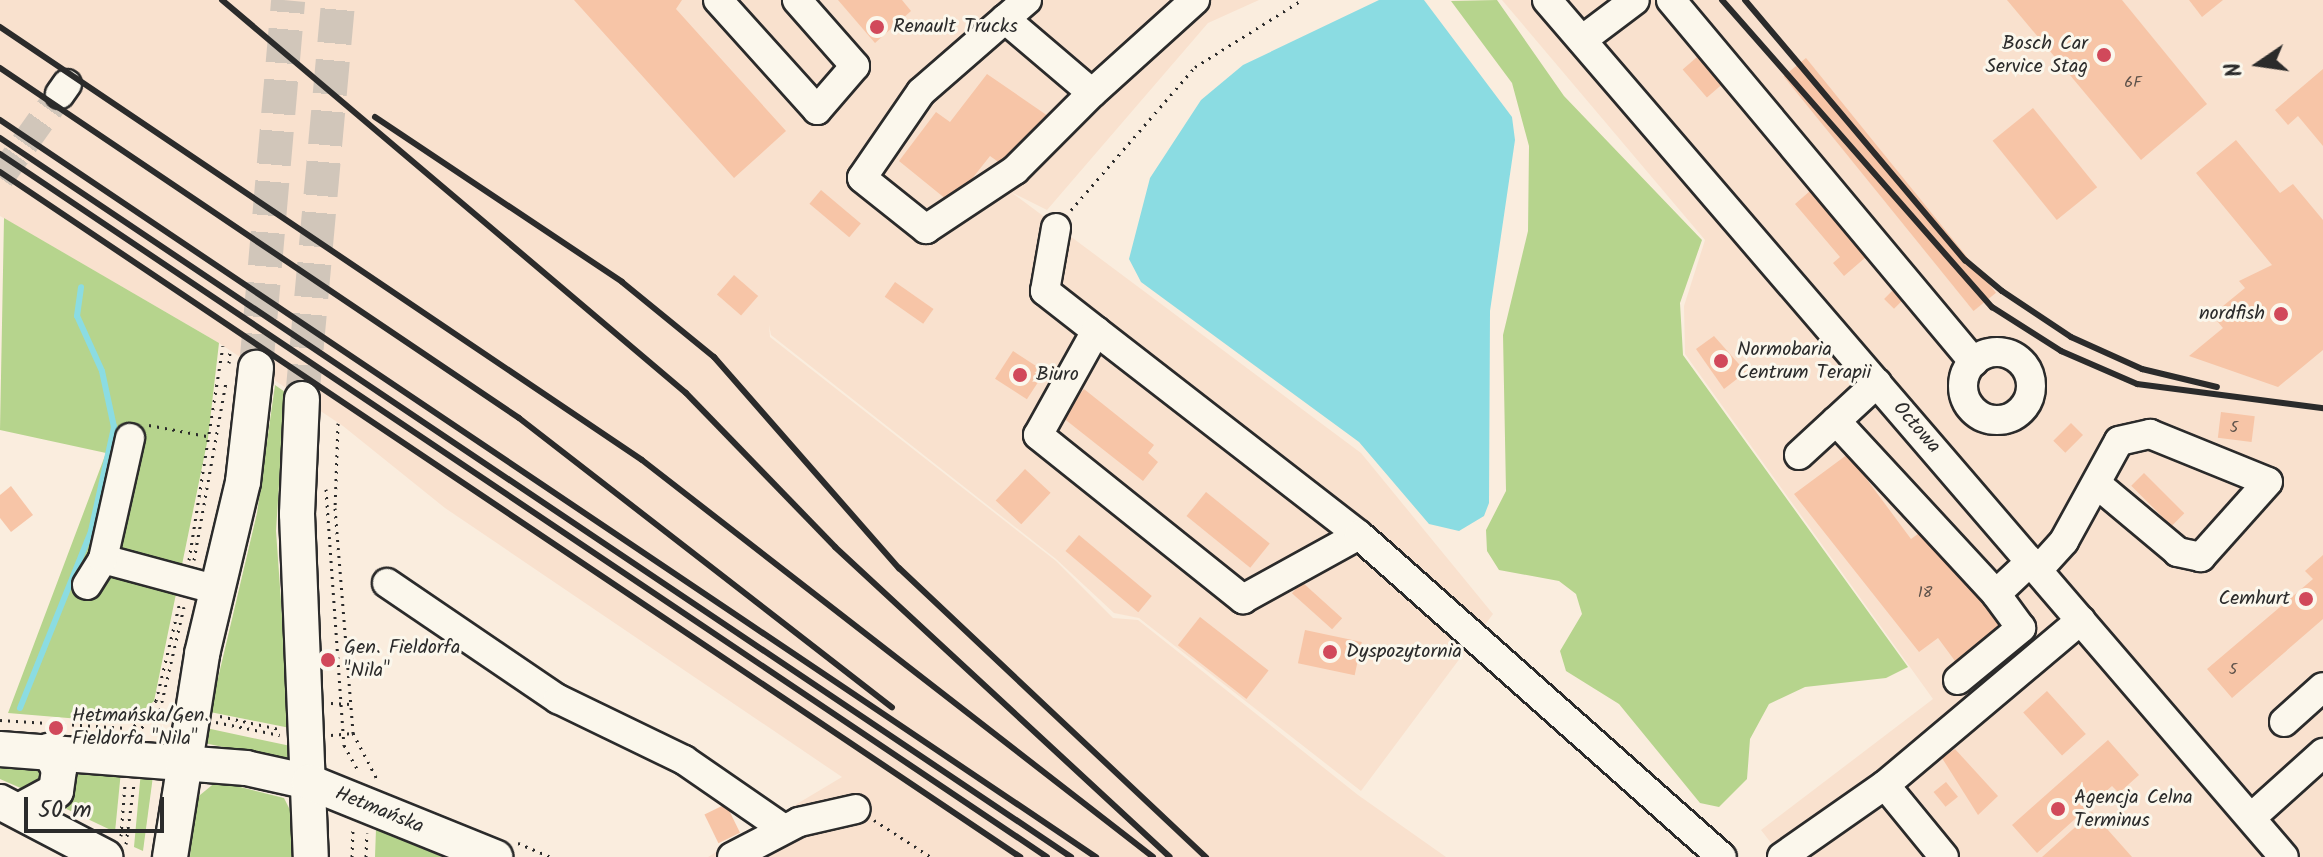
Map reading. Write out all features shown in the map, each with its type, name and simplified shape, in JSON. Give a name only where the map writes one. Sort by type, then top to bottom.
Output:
[{"type":"main road","points":[[170,857],[183,761],[169,705],[197,585],[243,482],[243,360]]},
{"type":"main road","points":[[311,857],[297,514],[316,408]]},
{"type":"main road","name":"Hetmańska","points":[[0,749],[49,751],[131,747],[183,761],[309,782],[495,857]]},
{"type":"main road","points":[[10,807],[56,791],[59,769],[49,751]]},
{"type":"main road","points":[[10,807],[111,852]]},
{"type":"street","points":[[718,0],[817,110],[855,66],[797,0]]},
{"type":"street","points":[[1027,0],[921,92],[862,178],[926,229],[1015,170],[1092,93],[1195,0]]},
{"type":"street","name":"Octowa","points":[[1547,0],[2284,857]]},
{"type":"street","points":[[1582,40],[1635,0]]},
{"type":"street","points":[[1671,0],[1974,362]]},
{"type":"street","points":[[1005,19],[1092,93]]},
{"type":"street","points":[[1056,228],[1045,291],[1359,535],[1722,857]]},
{"type":"street","points":[[1096,331],[1038,435],[1243,599],[1359,535]]},
{"type":"street","points":[[1799,455],[1877,383]]},
{"type":"street","points":[[1836,421],[1996,594],[2021,628],[1958,680]]},
{"type":"street","points":[[1996,594],[2034,566],[2098,485],[2119,441],[2150,434],[2268,482],[2201,557],[2178,552],[2098,485]]},
{"type":"street","points":[[87,585],[103,559],[130,438]]},
{"type":"street","points":[[103,559],[197,585]]},
{"type":"street","points":[[387,583],[558,699],[684,760],[784,829]]},
{"type":"street","points":[[1782,857],[1885,785],[2081,620]]},
{"type":"street","points":[[2284,722],[2323,687]]},
{"type":"street","points":[[2252,817],[2323,753]]},
{"type":"street","points":[[1885,785],[1944,857]]},
{"type":"street","points":[[732,857],[784,829],[856,809]]},
{"type":"path","points":[[1056,228],[1195,67],[1226,41],[1302,0]]},
{"type":"path","points":[[197,585],[223,346]]},
{"type":"path","points":[[121,857],[131,747],[169,705],[243,360]]},
{"type":"path","points":[[111,852],[136,729],[169,705],[306,731],[342,727],[316,408]]},
{"type":"path","points":[[338,423],[335,508],[353,733]]},
{"type":"path","points":[[130,438],[135,426],[164,424],[212,437]]},
{"type":"path","points":[[0,720],[131,747]]},
{"type":"path","points":[[856,809],[931,857]]},
{"type":"shaded area","points":[[0,0],[1259,0],[1208,23],[1047,210],[1011,192],[1361,453],[1493,614],[1361,791],[1139,618],[1114,613],[1056,559],[771,335],[769,325],[770,337],[1056,561],[1113,618],[1138,620],[1358,795],[1446,857],[708,857],[842,777],[445,508],[343,426],[219,343],[0,216]]},
{"type":"shaded area","points":[[1502,0],[2323,0],[2323,857],[1782,857],[1761,830],[1933,699],[1685,354],[1684,306],[1705,240]]},
{"type":"green space","points":[[1497,0],[1564,96],[1702,240],[1680,303],[1683,355],[1908,667],[1886,678],[1805,687],[1769,704],[1750,739],[1747,779],[1719,807],[1700,803],[1619,704],[1566,671],[1560,651],[1582,614],[1576,594],[1559,581],[1499,570],[1487,551],[1486,530],[1506,491],[1503,335],[1528,231],[1529,146],[1512,83],[1451,1]]},
{"type":"green space","points":[[4,218],[219,343],[208,438],[154,701],[128,723],[8,713],[106,453],[0,430]]},
{"type":"green space","points":[[275,385],[285,392],[276,531],[290,728],[210,712],[257,513]]},
{"type":"green space","points":[[206,728],[293,747],[290,761],[203,743]]},
{"type":"green space","points":[[0,761],[40,764],[49,777],[25,790],[0,779]]},
{"type":"green space","points":[[69,766],[121,771],[115,832],[56,804]]},
{"type":"green space","points":[[141,771],[153,776],[143,851],[134,847]]},
{"type":"green space","points":[[217,781],[284,798],[293,816],[292,857],[190,857],[194,800]]},
{"type":"green space","points":[[376,829],[443,857],[375,857]]},
{"type":"water","points":[[1379,0],[1424,0],[1512,117],[1515,140],[1490,311],[1489,503],[1484,516],[1459,531],[1429,524],[1359,442],[1141,282],[1129,259],[1150,178],[1201,100],[1243,65]]},
{"type":"building","points":[[574,0],[682,0],[676,9],[786,131],[734,178]]},
{"type":"building","name":"Renault Trucks","points":[[838,0],[902,0],[911,11],[875,43]]},
{"type":"building","points":[[2007,0],[2122,0],[2207,104],[2141,160]]},
{"type":"building","points":[[2189,0],[2223,0],[2202,17]]},
{"type":"building","points":[[1697,57],[1721,85],[1707,97],[1683,69]]},
{"type":"building","points":[[1806,58],[1996,293],[1974,311],[1783,76]]},
{"type":"building","points":[[2323,69],[2323,146],[2298,116],[2288,125],[2275,110]]},
{"type":"building","points":[[987,74],[1048,116],[1004,166],[990,156],[952,204],[899,161],[936,112],[950,122]]},
{"type":"building","points":[[2033,108],[2097,187],[2057,220],[1993,141]]},
{"type":"building","points":[[2236,140],[2280,193],[2293,184],[2323,220],[2323,350],[2278,387],[2189,356],[2223,328],[2212,315],[2245,288],[2239,281],[2272,265],[2196,173]]},
{"type":"building","points":[[821,190],[861,223],[849,237],[809,204]]},
{"type":"building","points":[[1810,191],[1866,257],[1844,276],[1833,263],[1840,257],[1795,204]]},
{"type":"building","points":[[734,275],[758,296],[741,316],[717,295]]},
{"type":"building","points":[[895,282],[934,309],[923,324],[885,297]]},
{"type":"building","points":[[1894,289],[1904,299],[1894,309],[1884,299]]},
{"type":"building","name":"Normobaria Centrum Terapii","points":[[1714,336],[1746,372],[1724,389],[1696,349]]},
{"type":"building","name":"Biuro","points":[[1013,351],[1045,372],[1027,399],[995,379]]},
{"type":"building","points":[[1084,389],[1154,445],[1148,453],[1158,462],[1143,481],[1062,417]]},
{"type":"building","points":[[2221,412],[2255,416],[2252,442],[2218,438]]},
{"type":"building","points":[[2071,423],[2083,435],[2065,453],[2053,441]]},
{"type":"building","points":[[1848,454],[1911,539],[1926,528],[1976,597],[1986,590],[2009,621],[1955,661],[1938,638],[1919,652],[1794,494]]},
{"type":"building","points":[[1025,469],[1051,493],[1021,524],[996,500]]},
{"type":"building","points":[[2144,473],[2184,513],[2172,526],[2131,486]]},
{"type":"building","points":[[11,486],[33,515],[11,532],[0,518],[0,495]]},
{"type":"building","points":[[1206,492],[1270,544],[1250,568],[1186,516]]},
{"type":"building","points":[[1079,535],[1152,596],[1138,612],[1066,551]]},
{"type":"building","points":[[2323,555],[2323,619],[2232,698],[2207,669],[2313,579],[2305,571]]},
{"type":"building","points":[[1302,582],[1342,618],[1332,629],[1292,593]]},
{"type":"building","points":[[1200,617],[1269,671],[1246,699],[1178,645]]},
{"type":"building","name":"Dyspozytornia","points":[[1305,630],[1362,642],[1355,675],[1298,663]]},
{"type":"building","points":[[2047,691],[2086,734],[2062,756],[2023,712]]},
{"type":"building","name":"Agencja Celna Terminus","points":[[2108,740],[2139,775],[2119,793],[2112,786],[2037,853],[2012,825]]},
{"type":"building","points":[[1955,749],[1998,796],[1978,815],[1942,758]]},
{"type":"building","points":[[1946,782],[1958,797],[1946,807],[1934,792]]},
{"type":"building","points":[[726,804],[740,833],[718,843],[704,815]]},
{"type":"building","points":[[2092,812],[2132,857],[2042,857]]},
{"type":"waterway","points":[[20,708],[91,531],[114,427],[102,371],[77,316],[81,287]]},
{"type":"tunnel","points":[[256,368],[288,0]]},
{"type":"tunnel","points":[[302,399],[338,0]]},
{"type":"tunnel","points":[[0,178],[60,94]]},
{"type":"railway","points":[[222,0],[686,393],[835,547],[1170,857]]},
{"type":"railway","points":[[1722,0],[1992,307],[2061,351],[2137,384],[2323,408]]},
{"type":"railway","points":[[1745,0],[1965,260],[2002,291],[2071,337],[2142,369],[2217,387]]},
{"type":"railway","points":[[0,27],[642,460],[1153,857]]},
{"type":"railway","points":[[0,68],[519,418],[892,707]]},
{"type":"railway","points":[[375,117],[622,282],[714,357],[899,568],[1206,857]]},
{"type":"railway","points":[[0,120],[1096,857]]},
{"type":"railway","points":[[0,138],[1071,857]]},
{"type":"railway","points":[[0,154],[1047,857]]},
{"type":"railway","points":[[0,172],[1020,857]]},
{"type":"place","name":"Renault Trucks","points":[[877,27]]},
{"type":"place","name":"Bosch Car Service Stag","points":[[2104,55]]},
{"type":"place","name":"nordfish","points":[[2281,314]]},
{"type":"place","name":"Normobaria Centrum Terapii","points":[[1721,361]]},
{"type":"place","name":"Biuro","points":[[1020,375]]},
{"type":"place","name":"Cemhurt","points":[[2306,599]]},
{"type":"place","name":"Dyspozytornia","points":[[1330,652]]},
{"type":"place","name":"Gen. Fieldorfa \"Nila\"","points":[[328,660]]},
{"type":"place","name":"Hetmańska/Gen. Fieldorfa \"Nila\"","points":[[56,728]]},
{"type":"place","name":"Agencja Celna Terminus","points":[[2058,809]]}]
